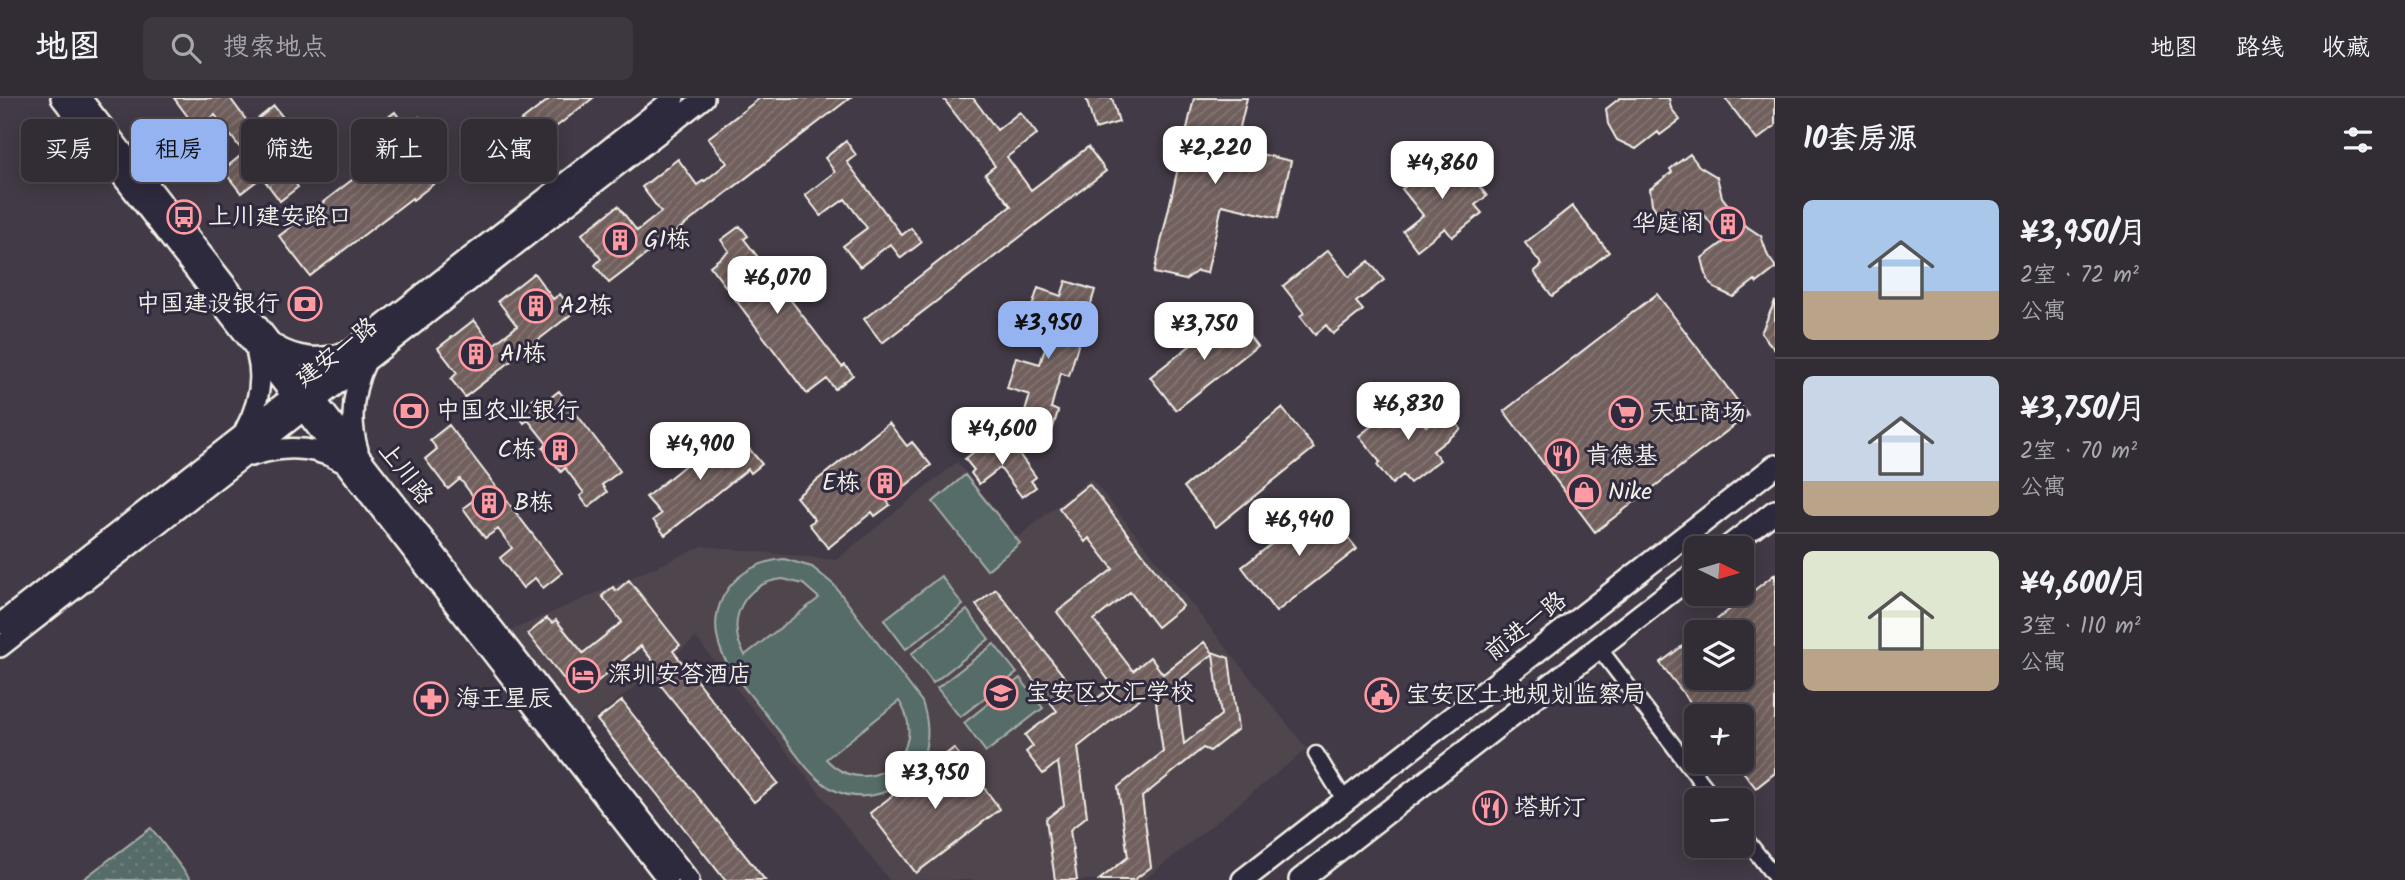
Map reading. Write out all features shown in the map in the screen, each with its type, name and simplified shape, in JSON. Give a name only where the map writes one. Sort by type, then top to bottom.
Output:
[{"type":"main road","name":"上川路","points":[[61,98],[265,348],[689,880]]},
{"type":"main road","name":"上川路","points":[[81,98],[265,348]]},
{"type":"main road","name":"建安一路","points":[[0,648],[243,458],[304,398],[673,103],[704,98]]},
{"type":"main road","points":[[243,434],[252,419],[260,390],[260,364],[265,348],[310,357],[359,355],[360,375],[354,404],[352,459],[298,448],[272,450],[243,458]]},
{"type":"main road","name":"建安一路","points":[[0,624],[243,434],[304,398]]},
{"type":"main road","name":"上川路","points":[[352,459],[668,880]]},
{"type":"main road","name":"前进一路","points":[[1244,880],[1775,466]]},
{"type":"main road","points":[[1743,536],[1775,511]]},
{"type":"main road","points":[[1300,880],[1684,581]]},
{"type":"street","points":[[1599,648],[1706,788]]},
{"type":"street","points":[[1316,754],[1345,801]]},
{"type":"street","points":[[1754,850],[1775,877]]},
{"type":"shaded area","name":"宝安区文汇学校","points":[[957,462],[1018,537],[1091,478],[1307,749],[1144,880],[889,880],[696,638],[585,726],[510,631],[703,546],[836,560]]},
{"type":"green space","points":[[965,475],[1020,543],[987,570],[933,502]]},
{"type":"green space","points":[[784,559],[812,567],[834,585],[922,702],[927,721],[925,750],[917,768],[902,783],[883,793],[852,796],[823,783],[801,760],[726,662],[717,635],[716,619],[720,603],[738,578],[767,562]],"holes":[[[783,579],[803,584],[819,598],[745,655],[737,629],[742,605],[748,595],[758,587]],[[899,701],[907,720],[908,738],[902,754],[891,766],[877,774],[860,776],[843,772],[826,759]]]},
{"type":"green space","points":[[941,576],[963,605],[906,649],[884,620]]},
{"type":"green space","points":[[967,610],[989,639],[933,683],[911,654]]},
{"type":"green space","points":[[994,644],[1017,673],[960,717],[937,688]]},
{"type":"green space","points":[[1020,678],[1043,708],[986,752],[964,723]]},
{"type":"green space","points":[[151,828],[191,880],[82,880]]},
{"type":"building","points":[[174,98],[230,98],[246,119],[241,119],[241,149],[227,131],[227,119],[218,119],[215,115],[210,119],[190,119]]},
{"type":"building","points":[[551,98],[593,98],[557,126],[557,119],[524,119]]},
{"type":"building","points":[[760,98],[850,98],[609,283],[595,265],[601,259],[582,234],[618,206],[637,231],[661,212],[642,187],[678,159],[697,185],[705,181],[727,163],[708,138]]},
{"type":"building","points":[[943,98],[973,98],[997,130],[1020,112],[1037,134],[1007,157],[1031,190],[1088,147],[1106,171],[882,343],[864,319],[1011,206],[985,174],[995,166]]},
{"type":"building","points":[[1086,98],[1112,98],[1119,122],[1095,129]]},
{"type":"building","points":[[1194,98],[1247,98],[1235,148],[1291,161],[1278,218],[1222,205],[1207,273],[1197,271],[1185,280],[1154,273]]},
{"type":"building","points":[[1620,98],[1669,98],[1671,108],[1680,120],[1636,149],[1617,140],[1608,124],[1606,109]]},
{"type":"building","points":[[1725,98],[1775,98],[1775,126],[1757,140]]},
{"type":"building","points":[[274,106],[284,119],[258,119]]},
{"type":"building","points":[[395,112],[400,119],[386,119]]},
{"type":"building","points":[[846,141],[856,155],[847,162],[902,235],[911,228],[922,242],[901,258],[890,244],[860,267],[843,246],[867,228],[845,199],[821,216],[805,195],[835,172],[825,158]]},
{"type":"building","points":[[1448,153],[1487,196],[1475,205],[1482,213],[1452,237],[1445,228],[1417,250],[1403,231],[1423,215],[1402,189]]},
{"type":"building","name":"华庭阁","points":[[1690,154],[1699,166],[1717,177],[1722,197],[1743,224],[1761,236],[1768,256],[1775,266],[1775,269],[1757,283],[1755,280],[1733,297],[1714,288],[1707,278],[1702,258],[1725,241],[1702,212],[1681,229],[1662,220],[1652,204],[1650,189]]},
{"type":"building","points":[[241,155],[241,182],[255,182],[241,193],[227,175],[227,167]]},
{"type":"building","points":[[351,181],[436,182],[310,276],[279,236]]},
{"type":"building","points":[[266,182],[294,182],[298,187],[280,201]]},
{"type":"building","points":[[1572,206],[1609,252],[1552,296],[1534,272],[1542,265],[1525,243]]},
{"type":"building","points":[[740,226],[748,236],[744,239],[842,367],[845,365],[853,375],[835,389],[827,379],[807,394],[710,266],[729,251],[721,240]]},
{"type":"building","points":[[1328,250],[1349,277],[1369,261],[1384,280],[1356,302],[1363,310],[1333,334],[1326,325],[1315,335],[1300,316],[1304,313],[1283,286]]},
{"type":"building","points":[[534,273],[553,299],[560,294],[574,312],[465,397],[451,379],[457,373],[438,348],[474,320],[493,345],[517,326],[498,301]]},
{"type":"building","points":[[1066,281],[1095,290],[1090,307],[1082,304],[1072,340],[1079,342],[1069,376],[1061,373],[1051,408],[1058,411],[1048,445],[1040,442],[1037,452],[1015,445],[1030,395],[1007,388],[1016,357],[1040,364],[1052,326],[1028,319],[1038,288],[1061,296]]},
{"type":"building","name":"天虹商场","points":[[1657,294],[1748,415],[1595,532],[1504,411]]},
{"type":"building","points":[[1775,301],[1775,350],[1761,333]]},
{"type":"building","points":[[1232,313],[1257,346],[1176,410],[1150,377]]},
{"type":"building","name":"C栋","points":[[559,391],[620,471],[602,485],[607,492],[588,507],[580,496],[584,493],[565,468],[561,472],[543,448],[547,444],[528,420],[524,423],[516,412],[535,397],[541,405]]},
{"type":"building","points":[[1405,399],[1426,426],[1446,410],[1461,429],[1433,451],[1440,460],[1410,483],[1403,475],[1392,484],[1377,465],[1380,462],[1359,436]]},
{"type":"building","points":[[1282,408],[1314,448],[1216,527],[1184,487]]},
{"type":"building","name":"E栋","points":[[889,423],[907,446],[912,442],[931,465],[887,501],[890,505],[875,516],[872,512],[828,548],[809,524],[815,520],[796,497]]},
{"type":"building","name":"B栋","points":[[449,425],[562,573],[543,588],[535,578],[523,588],[500,558],[512,548],[498,529],[485,538],[463,508],[475,499],[460,479],[448,489],[425,459],[437,449],[430,440]]},
{"type":"building","points":[[725,433],[739,451],[746,445],[762,464],[751,473],[748,469],[665,535],[653,520],[661,514],[646,497]]},
{"type":"building","points":[[991,439],[1002,454],[1013,446],[1036,477],[1031,481],[1036,487],[1022,497],[1000,468],[979,484],[971,473],[974,470],[965,459]]},
{"type":"building","points":[[1089,484],[1183,606],[1157,627],[1130,592],[1094,620],[1133,671],[1150,657],[1163,674],[1204,642],[1212,652],[1229,658],[1238,729],[1210,751],[1203,748],[1142,797],[1151,867],[1134,880],[1099,880],[1128,857],[1118,787],[1163,752],[1154,687],[1078,747],[1087,816],[1070,830],[1077,880],[1055,880],[1046,819],[1064,805],[1058,762],[1043,774],[1026,752],[1033,746],[1025,735],[1057,711],[976,605],[996,589],[1087,706],[1113,686],[1057,612],[1113,569],[1089,538],[1085,542],[1059,508]],"holes":[[[1213,654],[1221,715],[1184,744],[1176,683]]]},
{"type":"building","points":[[1322,505],[1357,549],[1276,612],[1242,567]]},
{"type":"building","points":[[1775,574],[1775,773],[1756,788],[1745,774],[1754,774],[1754,704],[1692,704],[1660,663],[1684,645],[1684,690],[1754,690],[1754,620],[1716,620],[1734,606],[1754,606],[1754,590]]},
{"type":"building","points":[[629,580],[680,645],[673,651],[778,783],[754,802],[655,678],[662,672],[641,646],[578,697],[528,634],[547,618],[552,623],[556,620],[583,653],[622,622],[602,596],[613,587],[616,591]]},
{"type":"building","points":[[622,701],[765,880],[725,880],[597,720]]},
{"type":"building","points":[[954,748],[1000,809],[916,873],[870,813]]},
{"type":"place","name":"上川建安路口","points":[[184,217]]},
{"type":"place","name":"华庭阁","points":[[1728,224]]},
{"type":"place","name":"G1栋","points":[[620,240]]},
{"type":"place","name":"中国建设银行","points":[[305,304]]},
{"type":"place","name":"A2栋","points":[[536,306]]},
{"type":"place","name":"A1栋","points":[[476,354]]},
{"type":"place","name":"中国农业银行","points":[[411,411]]},
{"type":"place","name":"天虹商场","points":[[1626,413]]},
{"type":"place","name":"C栋","points":[[560,450]]},
{"type":"place","name":"肯德基","points":[[1562,456]]},
{"type":"place","name":"E栋","points":[[885,483]]},
{"type":"place","name":"Nike","points":[[1584,492]]},
{"type":"place","name":"B栋","points":[[489,503]]},
{"type":"place","name":"深圳安答酒店","points":[[583,675]]},
{"type":"place","name":"宝安区文汇学校","points":[[1001,693]]},
{"type":"place","name":"宝安区土地规划监察局","points":[[1382,695]]},
{"type":"place","name":"海王星辰","points":[[431,699]]},
{"type":"place","name":"塔斯汀","points":[[1490,808]]}]
